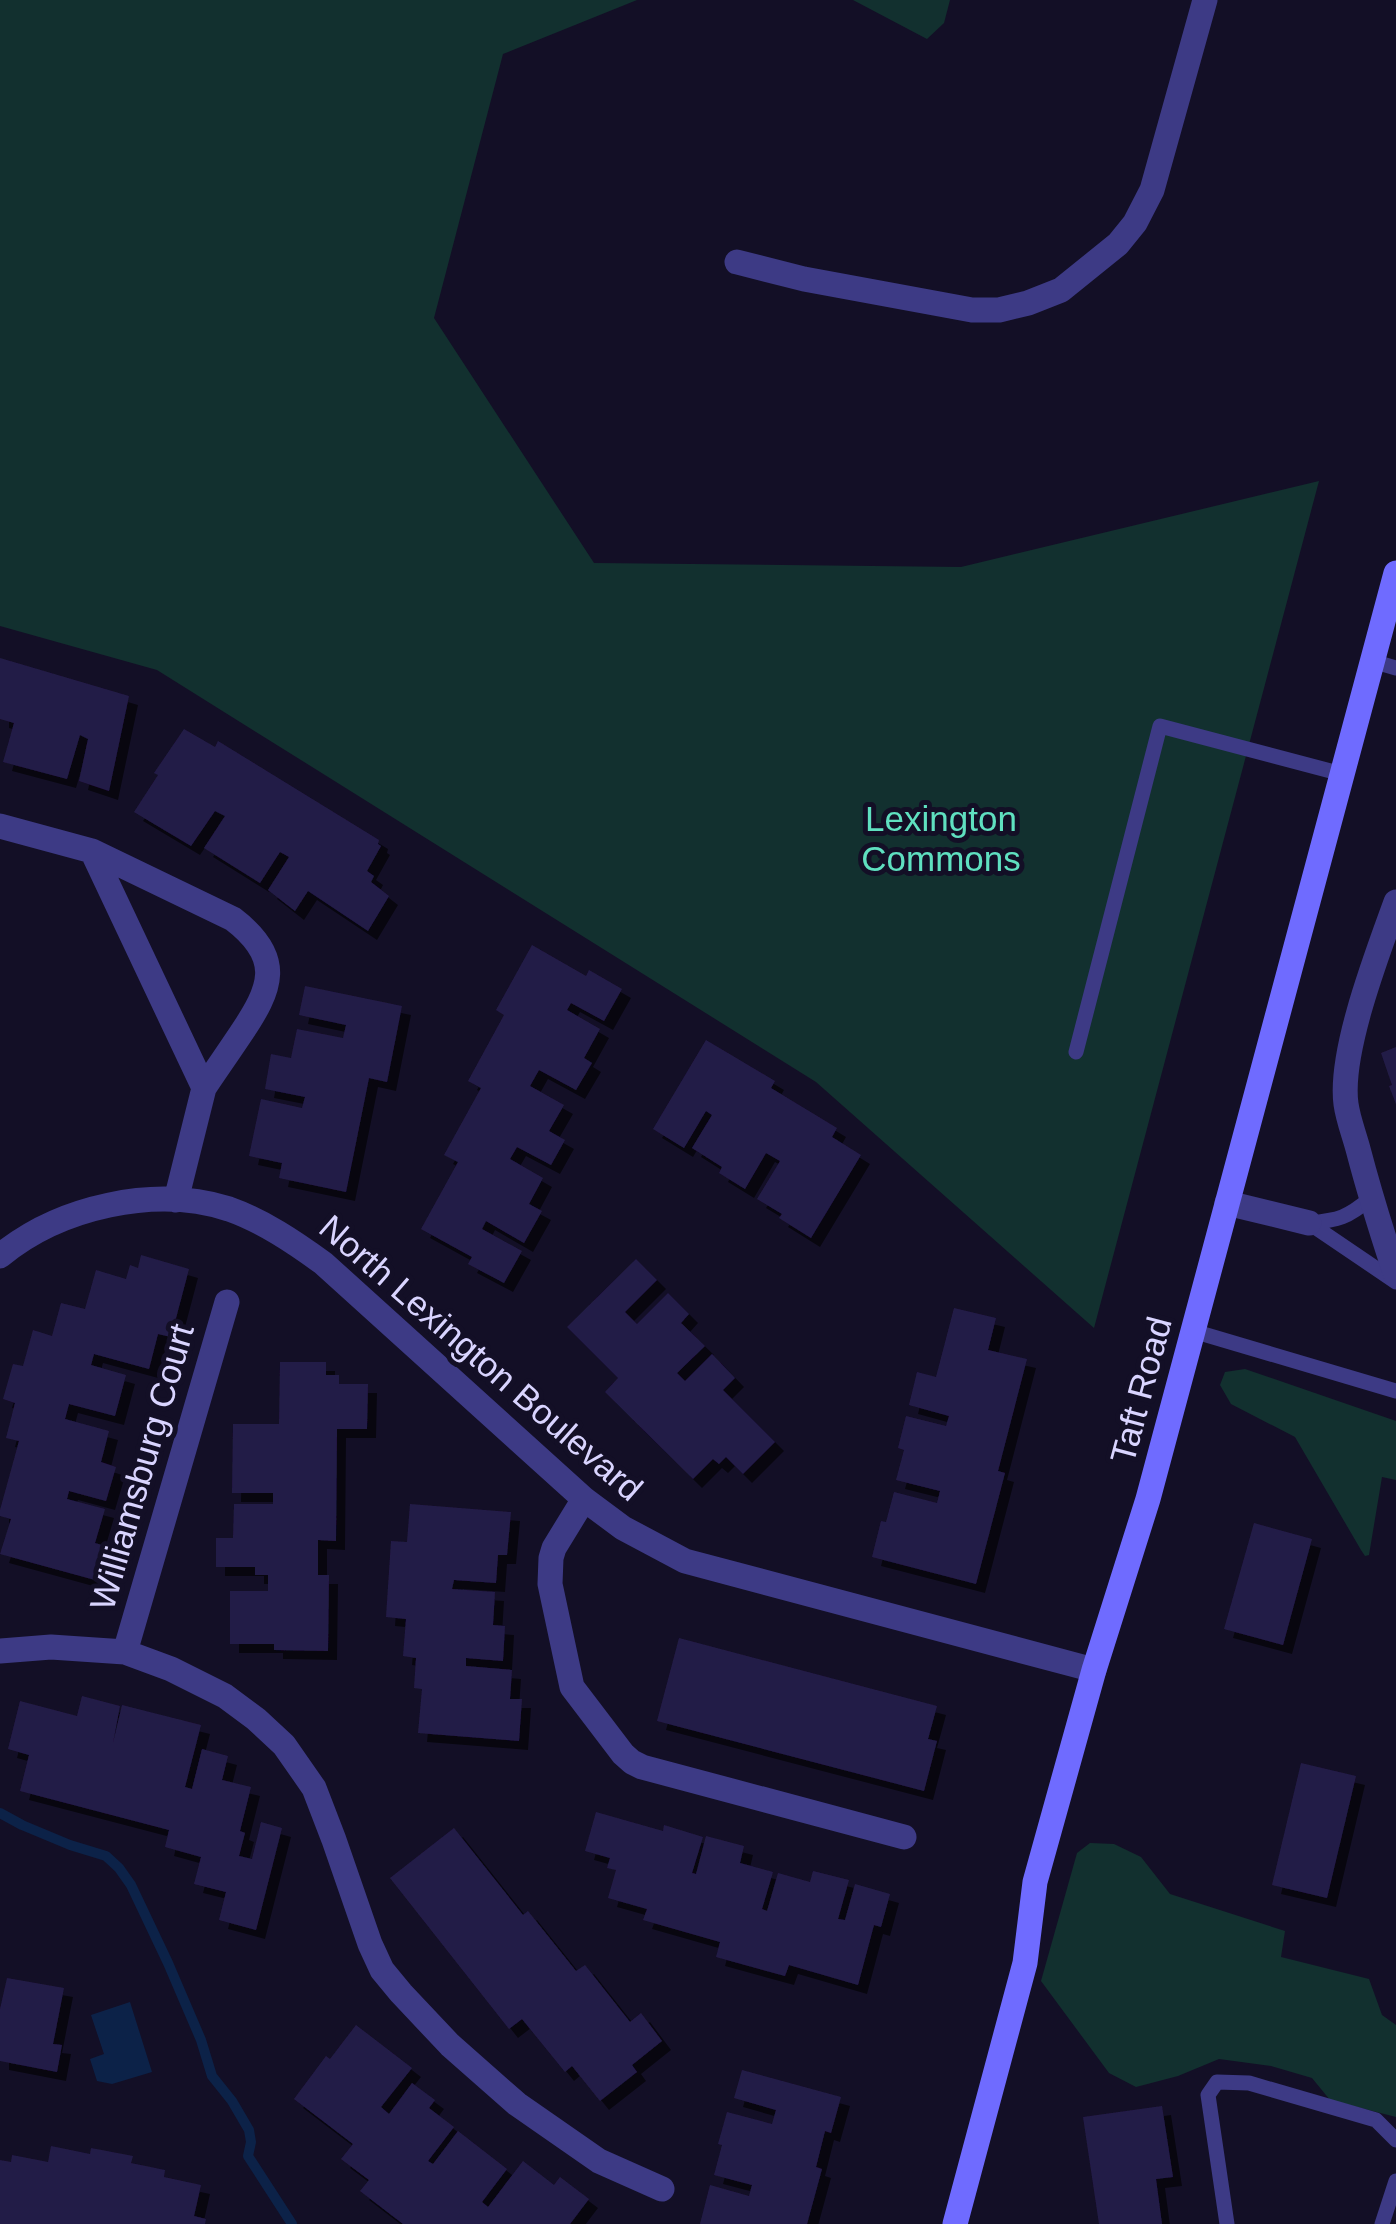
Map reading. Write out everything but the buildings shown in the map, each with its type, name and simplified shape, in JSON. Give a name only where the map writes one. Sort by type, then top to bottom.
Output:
[{"type":"street","points":[[737,262],[804,279],[972,310],[999,310],[1062,290],[1118,244],[1135,223],[1152,190],[1205,0]]},
{"type":"street","name":"Taft Road","points":[[956,2224],[1025,1964],[1035,1882],[1094,1670],[1148,1499],[1342,774],[1384,665],[1396,573]]},
{"type":"street","points":[[0,826],[92,851],[233,919],[251,932],[262,948],[267,966],[262,1004],[204,1088],[176,1200]]},
{"type":"street","points":[[92,851],[204,1088]]},
{"type":"street","points":[[1396,902],[1373,969],[1346,1074],[1346,1102],[1370,1198],[1396,1278]]},
{"type":"street","name":"North Lexington Boulevard","points":[[0,1256],[17,1242],[73,1215],[122,1204],[176,1200],[202,1203],[251,1218],[323,1263],[584,1499],[623,1528],[685,1561],[1094,1670]]},
{"type":"street","points":[[1226,1203],[1309,1223]]},
{"type":"street","name":"Williamsburg Court","points":[[125,1652],[226,1302]]},
{"type":"street","points":[[584,1499],[554,1548],[550,1584],[572,1687],[623,1754],[642,1767],[904,1837]]},
{"type":"street","points":[[0,1652],[51,1647],[125,1652],[225,1696],[256,1719],[284,1746],[314,1788],[370,1944],[382,1970],[401,1993],[450,2046],[517,2104],[600,2161],[662,2190]]},
{"type":"lane","points":[[1076,1052],[1160,726],[1342,774]]},
{"type":"lane","points":[[1309,1223],[1352,1214],[1370,1198]]},
{"type":"lane","points":[[1309,1223],[1396,1278]]},
{"type":"lane","points":[[1193,1330],[1396,1391]]},
{"type":"lane","points":[[1226,2224],[1208,2095],[1217,2082],[1250,2083],[1376,2120],[1396,2140]]},
{"type":"lane","points":[[1382,2224],[1396,2180]]},
{"type":"green space","name":"Lexington Commons","points":[[0,0],[637,0],[503,54],[434,318],[594,563],[961,567],[1319,481],[1094,1328],[816,1082],[157,670],[0,626]]},
{"type":"green space","points":[[853,0],[950,0],[944,23],[927,39]]},
{"type":"green space","points":[[1245,1369],[1396,1421],[1396,1480],[1382,1477],[1369,1555],[1361,1550],[1295,1437],[1231,1404],[1220,1385],[1225,1372]]},
{"type":"green space","points":[[1090,1843],[1114,1844],[1141,1857],[1170,1894],[1285,1931],[1281,1957],[1369,1979],[1382,2015],[1396,2025],[1396,2117],[1330,2100],[1312,2078],[1271,2066],[1219,2059],[1178,2076],[1136,2087],[1109,2073],[1041,1981],[1077,1853]]},
{"type":"water","points":[[130,2002],[152,2072],[112,2084],[97,2081],[90,2059],[104,2054],[91,2015]]},
{"type":"waterway","points":[[0,1813],[70,1845],[106,1856],[119,1868],[168,1963],[212,2076],[249,2130],[248,2156],[292,2224]]}]
